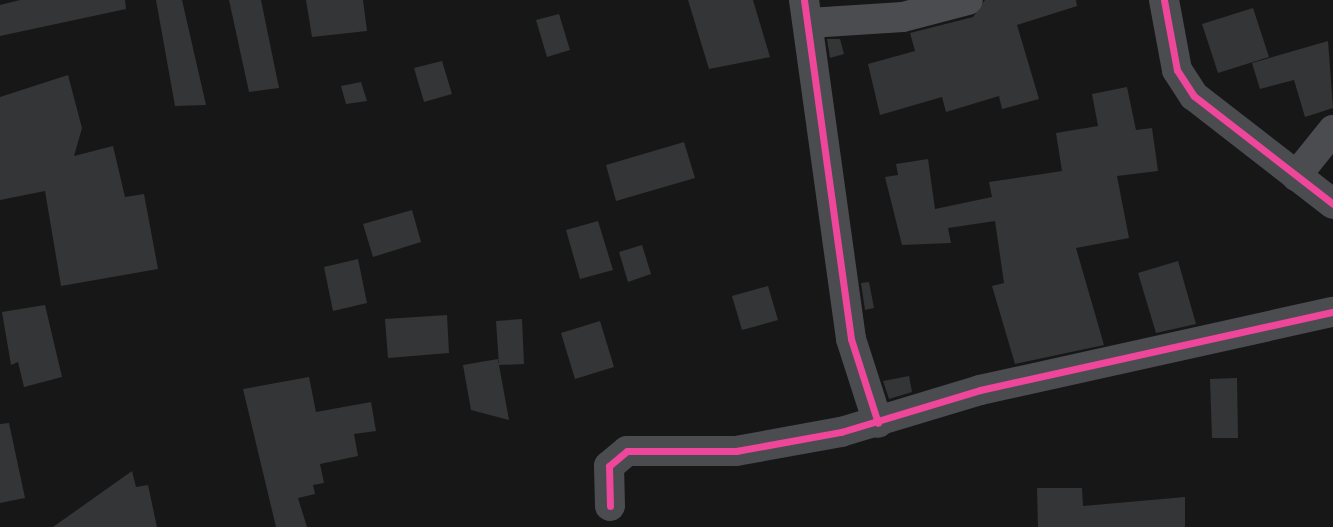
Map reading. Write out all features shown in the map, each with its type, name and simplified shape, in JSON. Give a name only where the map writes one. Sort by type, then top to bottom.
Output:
[{"type":"street","points":[[878,423],[851,339],[838,261],[806,11],[903,17],[968,0]]},
{"type":"street","points":[[1164,0],[1177,70],[1194,96],[1333,204]]},
{"type":"street","points":[[1296,176],[1333,130]]},
{"type":"street","points":[[610,506],[609,466],[627,451],[736,451],[878,423],[980,390],[1333,312]]},
{"type":"building","points":[[20,0],[125,0],[126,9],[0,36],[0,5]]},
{"type":"building","points":[[156,0],[182,0],[206,105],[175,106]]},
{"type":"building","points":[[229,0],[261,0],[279,88],[249,92]]},
{"type":"building","points":[[306,0],[363,0],[367,31],[312,37]]},
{"type":"building","points":[[688,0],[753,0],[770,57],[709,69]]},
{"type":"building","points":[[985,0],[1076,0],[1077,6],[1017,25],[1039,99],[1002,109],[999,96],[946,112],[942,97],[880,115],[868,64],[915,51],[910,33],[973,17]]},
{"type":"building","points":[[1253,8],[1269,57],[1218,73],[1202,24]]},
{"type":"building","points":[[559,14],[570,50],[547,57],[536,20]]},
{"type":"building","points":[[827,39],[840,39],[844,54],[830,58]]},
{"type":"building","points":[[1328,41],[1333,108],[1305,117],[1294,80],[1260,89],[1252,63]]},
{"type":"building","points":[[442,61],[452,94],[424,102],[414,68]]},
{"type":"building","points":[[68,75],[82,128],[74,156],[113,146],[125,197],[144,194],[158,269],[61,286],[45,191],[0,200],[0,97]]},
{"type":"building","points":[[361,82],[367,101],[346,104],[341,86]]},
{"type":"building","points":[[1127,87],[1136,130],[1152,128],[1158,171],[1117,176],[1129,238],[1076,248],[1104,345],[1015,364],[992,286],[1004,283],[995,221],[948,228],[951,243],[902,245],[885,177],[898,175],[896,164],[928,159],[935,209],[992,197],[989,182],[1062,171],[1056,133],[1098,126],[1092,94]]},
{"type":"building","points":[[684,142],[695,178],[616,201],[606,165]]},
{"type":"building","points":[[412,210],[421,242],[373,257],[363,224]]},
{"type":"building","points":[[598,221],[613,270],[580,279],[566,230]]},
{"type":"building","points":[[642,245],[651,274],[628,282],[619,252]]},
{"type":"building","points":[[358,259],[367,303],[333,311],[324,267]]},
{"type":"building","points":[[1178,261],[1196,324],[1156,333],[1138,273]]},
{"type":"building","points":[[869,282],[874,308],[865,310],[861,283]]},
{"type":"building","points":[[768,286],[778,320],[742,330],[732,296]]},
{"type":"building","points":[[45,305],[62,377],[24,387],[18,362],[11,365],[2,312]]},
{"type":"building","points":[[447,315],[449,353],[388,358],[385,319]]},
{"type":"building","points":[[522,319],[524,364],[499,365],[496,321]]},
{"type":"building","points":[[600,321],[614,367],[575,379],[561,333]]},
{"type":"building","points":[[498,359],[509,420],[471,410],[463,365]]},
{"type":"building","points":[[909,376],[912,392],[889,399],[883,381]]},
{"type":"building","points":[[309,377],[316,412],[371,402],[376,431],[354,434],[358,456],[320,464],[324,483],[313,485],[315,494],[298,498],[307,527],[276,527],[243,389]]},
{"type":"building","points":[[1237,378],[1238,438],[1212,438],[1210,379]]},
{"type":"building","points":[[9,423],[25,498],[0,503],[0,424]]},
{"type":"building","points":[[132,471],[136,487],[148,485],[157,527],[53,527]]},
{"type":"building","points":[[1037,488],[1082,488],[1083,506],[1185,497],[1185,527],[1038,527]]},
{"type":"cycle path","points":[[804,0],[851,339],[878,423]]},
{"type":"cycle path","points":[[1164,0],[1177,70],[1194,96],[1333,204]]},
{"type":"cycle path","points":[[610,506],[609,466],[627,451],[736,451],[841,432],[980,390],[1333,312]]}]
